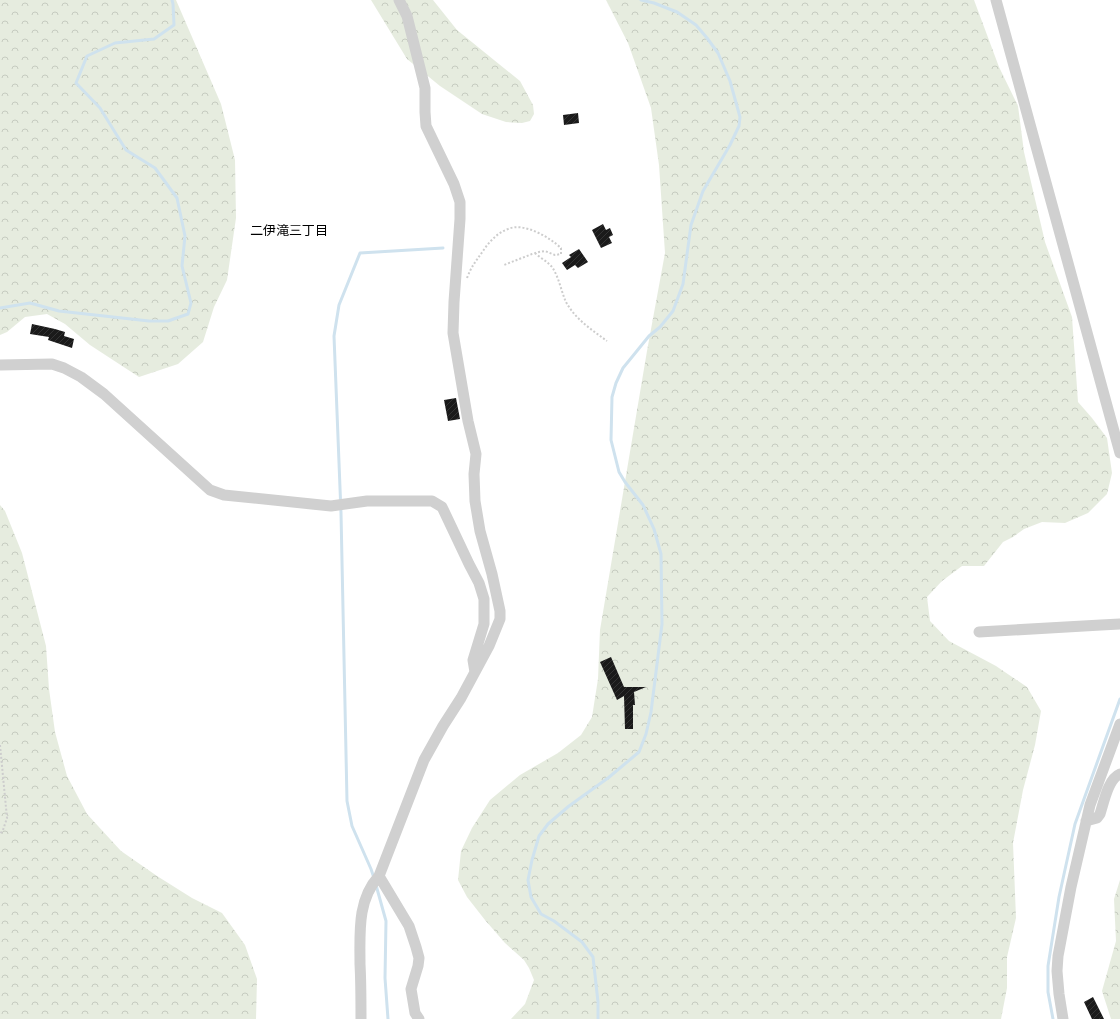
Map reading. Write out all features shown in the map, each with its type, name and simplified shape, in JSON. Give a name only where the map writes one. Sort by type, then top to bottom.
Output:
[{"type":"street","points":[[361,1019],[360,931],[364,902],[370,888],[378,877],[424,760],[461,698],[489,646],[500,619],[500,611],[492,574],[480,531],[475,501],[474,474],[476,454],[468,421],[453,333],[460,202],[454,184],[426,126],[425,88],[407,16],[399,0]]},
{"type":"street","points":[[996,0],[1120,453]]},
{"type":"street","points":[[0,365],[52,364],[64,368],[81,377],[104,394],[210,490],[224,495],[331,506],[367,501],[432,501],[442,507],[479,583],[484,599],[484,624],[472,660],[475,672]]},
{"type":"street","points":[[979,632],[1120,624]]},
{"type":"street","points":[[1063,1019],[1057,971],[1058,956],[1071,887],[1090,805],[1120,724]]},
{"type":"street","points":[[1086,821],[1097,818],[1100,814],[1109,785],[1113,778],[1120,774]]},
{"type":"street","points":[[378,877],[409,926],[419,958],[411,989],[415,1013],[419,1019]]},
{"type":"path","points":[[466,281],[471,267],[485,248],[496,236],[509,228],[531,230],[544,236],[561,248],[561,254],[555,255],[545,251],[535,253],[504,266]]},
{"type":"path","points":[[535,253],[551,266],[566,302],[578,317],[607,341]]},
{"type":"path","points":[[0,745],[7,818],[4,830],[0,834]]},
{"type":"green space","points":[[0,0],[176,0],[221,104],[235,160],[236,218],[227,280],[214,307],[203,342],[178,364],[139,377],[90,345],[65,324],[47,314],[25,317],[7,332],[0,335]]},
{"type":"green space","points":[[371,0],[433,0],[457,30],[520,81],[533,105],[534,114],[530,121],[522,123],[506,122],[482,114],[440,86],[407,59]]},
{"type":"green space","points":[[606,0],[974,0],[999,67],[1018,106],[1024,152],[1045,242],[1072,317],[1078,402],[1107,438],[1112,473],[1107,494],[1088,513],[1065,523],[1042,522],[1024,529],[1003,542],[984,566],[962,566],[942,581],[927,597],[930,621],[949,641],[996,666],[1027,687],[1041,711],[1035,745],[1023,790],[1013,843],[1016,918],[1007,957],[1007,988],[1001,1019],[511,1019],[525,1004],[534,980],[524,960],[505,943],[467,897],[458,880],[461,851],[472,828],[490,800],[520,775],[558,753],[581,735],[592,717],[598,679],[600,630],[665,253],[659,165],[651,108],[628,43]]},
{"type":"green space","points":[[0,505],[5,511],[22,553],[46,646],[49,689],[55,732],[67,776],[87,814],[121,851],[192,898],[222,913],[245,945],[257,979],[256,1019],[0,1019]]},
{"type":"green space","points":[[1120,880],[1120,1019],[1111,1019],[1102,991],[1116,941],[1114,899]]},
{"type":"building","points":[[578,113],[579,123],[564,125],[563,115]]},
{"type":"building","points":[[603,224],[606,230],[610,228],[613,235],[609,237],[612,243],[601,248],[592,230]]},
{"type":"building","points":[[579,249],[588,262],[578,268],[575,265],[567,270],[562,263],[571,257],[569,255]]},
{"type":"building","points":[[32,324],[65,332],[64,336],[74,339],[72,348],[48,340],[49,337],[30,334]]},
{"type":"building","points":[[456,398],[460,419],[448,421],[444,400]]},
{"type":"building","points":[[611,657],[624,687],[646,687],[634,692],[635,705],[633,705],[633,729],[625,729],[624,696],[617,700],[600,662]]},
{"type":"building","points":[[1093,997],[1104,1019],[1092,1019],[1084,1002]]},
{"type":"waterway","points":[[0,308],[30,303],[59,311],[149,321],[168,321],[188,314],[191,303],[182,266],[185,236],[177,198],[155,168],[126,150],[100,108],[76,83],[87,56],[115,43],[154,39],[174,25],[172,0]]},
{"type":"waterway","points":[[598,1019],[598,1002],[593,957],[582,942],[554,921],[541,914],[531,897],[528,880],[539,836],[548,824],[639,752],[646,734],[651,712],[662,624],[661,554],[654,529],[643,505],[619,472],[611,440],[612,397],[616,383],[623,368],[649,336],[660,327],[673,311],[683,284],[691,225],[703,191],[730,145],[739,126],[740,117],[730,81],[718,53],[707,38],[696,25],[677,12],[654,3],[641,0]]},
{"type":"waterway","points":[[374,878],[352,826],[347,801],[341,513],[334,336],[339,305],[360,253],[443,248]]},
{"type":"waterway","points":[[1053,1019],[1048,992],[1048,966],[1059,897],[1075,824],[1120,699]]},
{"type":"waterway","points":[[376,885],[386,921],[385,978],[388,1019]]},
{"type":"district","name":"二伊滝三丁目","points":[[289,231]]}]
